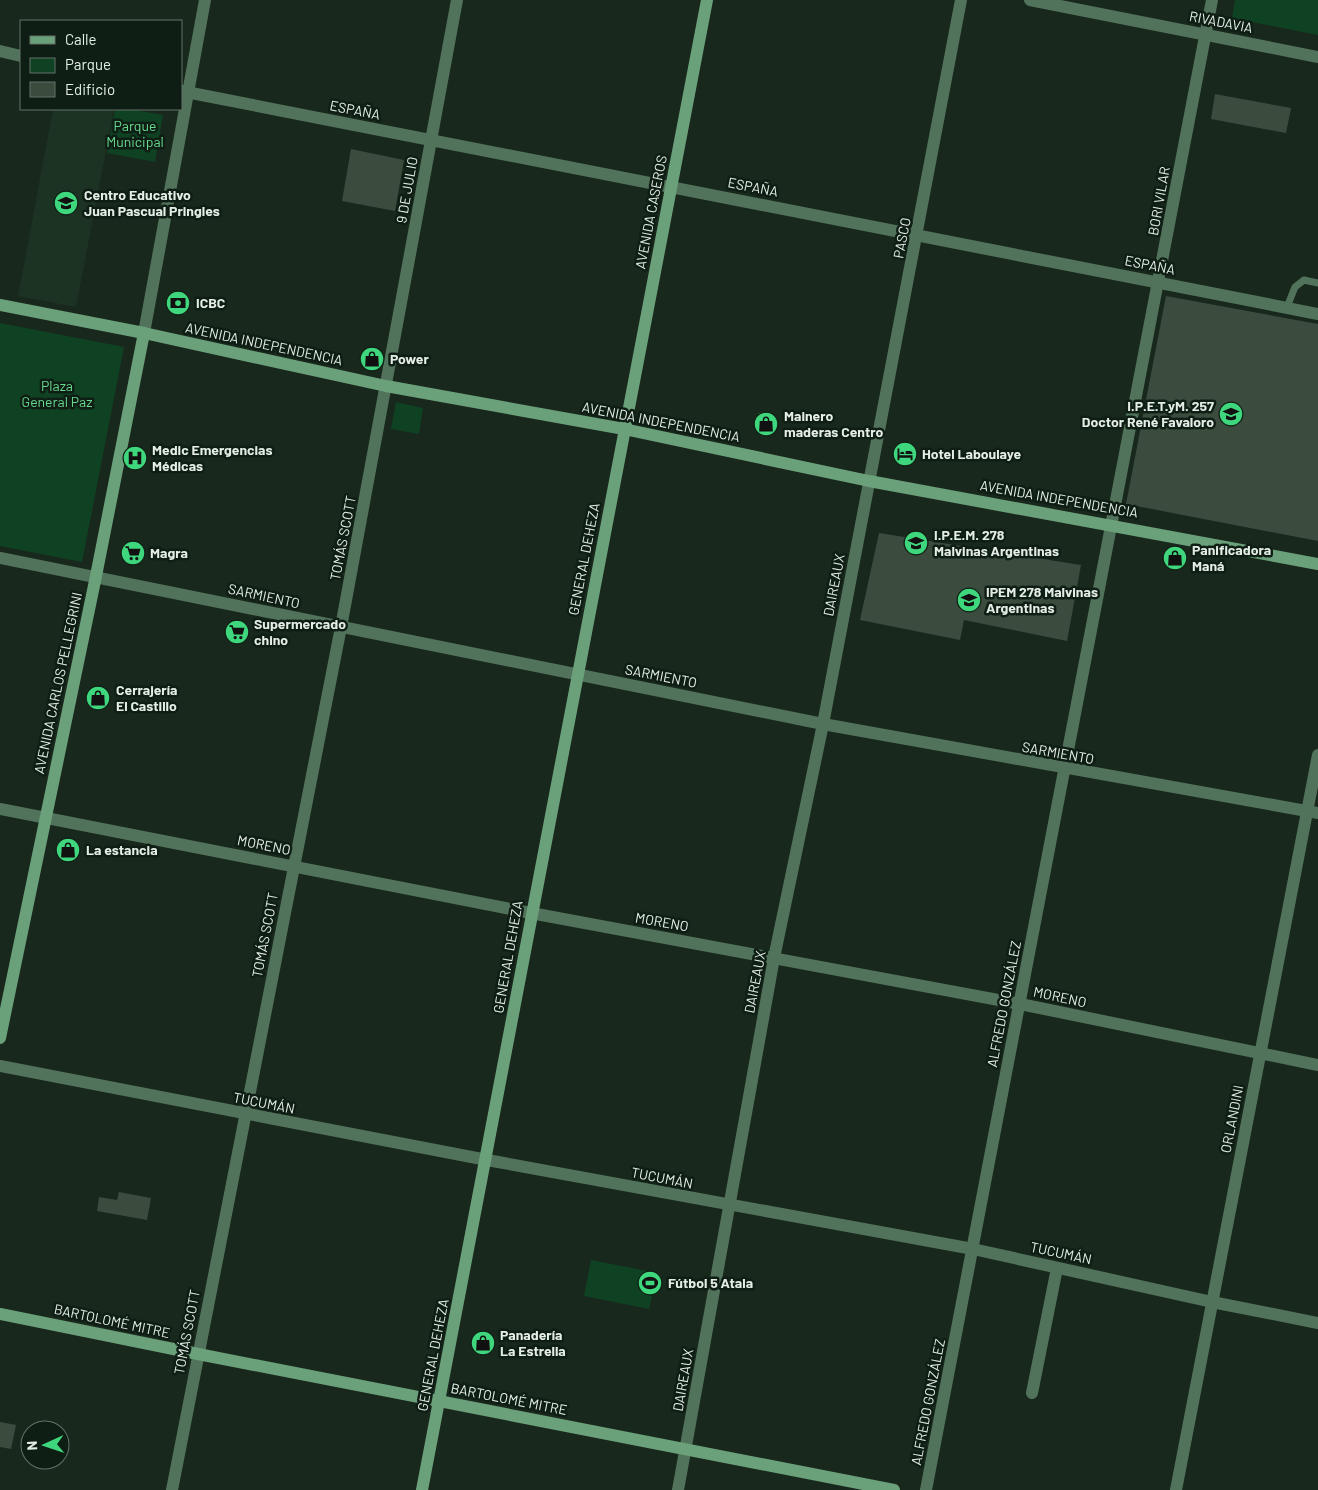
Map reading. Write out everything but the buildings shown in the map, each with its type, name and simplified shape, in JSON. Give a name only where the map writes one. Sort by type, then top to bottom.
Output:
[{"type":"main road","name":"AVENIDA CASEROS","points":[[624,429],[707,0]]},
{"type":"main road","name":"AVENIDA INDEPENDENCIA","points":[[0,305],[144,333],[386,386],[624,429],[869,480],[1318,564]]},
{"type":"main road","name":"AVENIDA CARLOS PELLEGRINI","points":[[0,1038],[96,576],[144,333]]},
{"type":"main road","name":"GENERAL DEHEZA","points":[[422,1490],[487,1160],[531,913],[624,429]]},
{"type":"main road","name":"BARTOLOMÉ MITRE","points":[[0,1314],[894,1490]]},
{"type":"street","points":[[184,91],[205,0]]},
{"type":"street","name":"9 DE JULIO","points":[[386,386],[457,0]]},
{"type":"street","name":"PASCO","points":[[869,480],[918,234],[961,0]]},
{"type":"street","name":"RIVADAVIA","points":[[1030,0],[1318,57]]},
{"type":"street","name":"BORI VILAR","points":[[1112,524],[1212,0]]},
{"type":"street","points":[[0,51],[20,56]]},
{"type":"street","name":"ESPAÑA","points":[[184,91],[1318,314]]},
{"type":"street","points":[[144,333],[181,110]]},
{"type":"street","name":"TOMÁS SCOTT","points":[[172,1490],[247,1115],[386,386]]},
{"type":"street","name":"DAIREAUX","points":[[678,1490],[774,958],[823,724],[869,480]]},
{"type":"street","name":"ALFREDO GONZÁLEZ","points":[[926,1490],[1112,524]]},
{"type":"street","name":"SARMIENTO","points":[[0,558],[823,724],[1065,769],[1313,812]]},
{"type":"street","name":"ORLANDINI","points":[[1176,1490],[1260,1054],[1313,812],[1318,755]]},
{"type":"street","name":"MORENO","points":[[0,809],[531,913],[1020,1004],[1318,1065]]},
{"type":"street","name":"TUCUMÁN","points":[[0,1066],[247,1115],[973,1249],[1212,1302],[1318,1323]]},
{"type":"street","points":[[1032,1393],[1057,1268]]},
{"type":"lane","points":[[1287,307],[1295,287],[1304,280],[1318,282]]},
{"type":"shaded area","name":"Centro Educativo Juan Pascual Pringles","points":[[53,110],[114,110],[76,307],[18,296]]},
{"type":"green space","points":[[1235,0],[1318,0],[1318,35],[1232,18]]},
{"type":"green space","name":"Parque Municipal","points":[[115,110],[135,110],[163,115],[155,162],[107,153]]},
{"type":"green space","name":"Plaza General Paz","points":[[0,323],[124,347],[82,562],[0,546]]},
{"type":"green space","points":[[396,402],[423,408],[419,434],[391,429]]},
{"type":"green space","points":[[591,1260],[657,1273],[649,1309],[584,1296]]},
{"type":"place","name":"Centro Educativo Juan Pascual Pringles","points":[[66,203]]},
{"type":"place","name":"ICBC","points":[[178,303]]},
{"type":"place","name":"Power","points":[[372,359]]},
{"type":"place","name":"I.P.E.T.yM. 257 Doctor René Favaloro","points":[[1231,414]]},
{"type":"place","name":"Mainero maderas Centro","points":[[766,424]]},
{"type":"place","name":"Hotel Laboulaye","points":[[905,454]]},
{"type":"place","name":"Medic Emergencias Médicas","points":[[135,458]]},
{"type":"place","name":"I.P.E.M. 278 Malvinas Argentinas","points":[[916,543]]},
{"type":"place","name":"Magra","points":[[133,553]]},
{"type":"place","name":"Panificadora Maná","points":[[1175,558]]},
{"type":"place","name":"IPEM 278 Malvinas Argentinas","points":[[969,600]]},
{"type":"place","name":"Supermercado chino","points":[[237,632]]},
{"type":"place","name":"Cerrajería El Castillo","points":[[98,698]]},
{"type":"place","name":"La estancia","points":[[68,850]]},
{"type":"place","name":"Fútbol 5 Atala","points":[[650,1283]]},
{"type":"place","name":"Panadería La Estrella","points":[[483,1343]]}]
